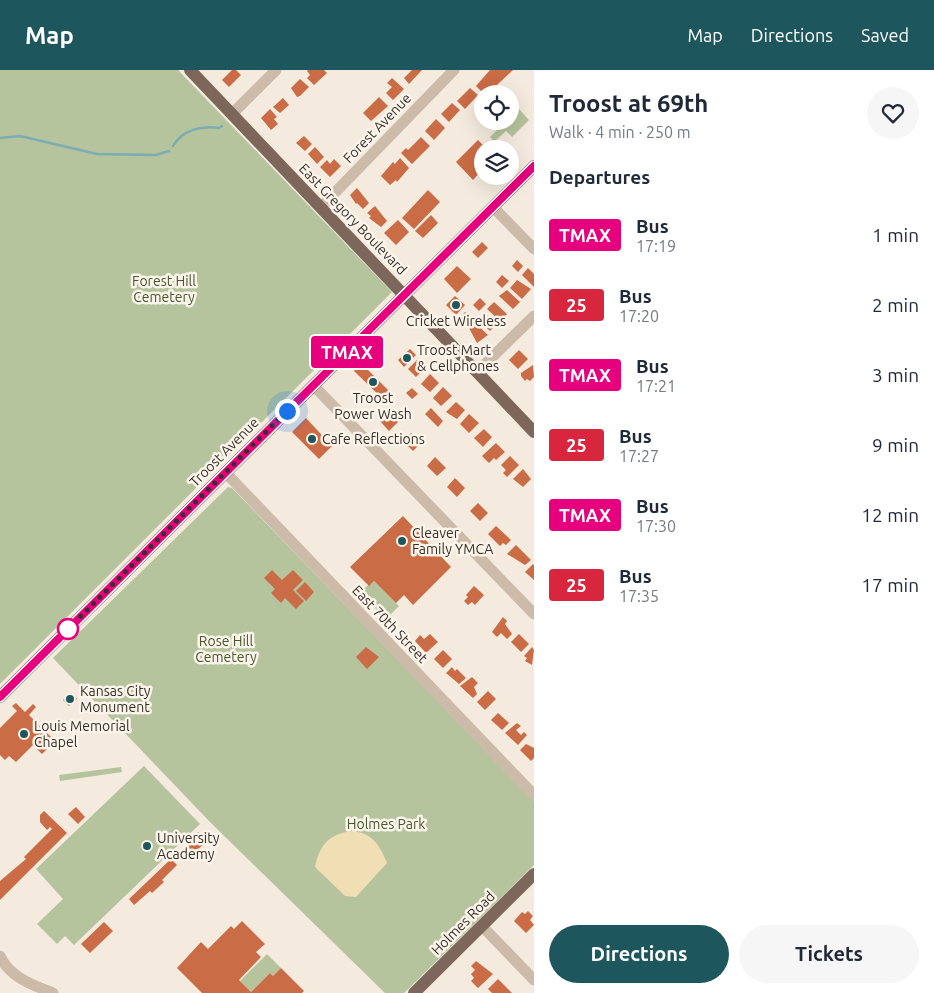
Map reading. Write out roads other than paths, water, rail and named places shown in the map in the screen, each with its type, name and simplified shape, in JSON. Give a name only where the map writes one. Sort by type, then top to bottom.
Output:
[{"type":"main road","name":"East Gregory Boulevard","points":[[190,70],[534,432]]},
{"type":"main road","name":"Troost Avenue","points":[[0,697],[534,166]]},
{"type":"main road","name":"Holmes Road","points":[[414,993],[534,874]]},
{"type":"street","points":[[232,114],[276,70]]},
{"type":"street","name":"Forest Avenue","points":[[320,206],[454,70]]},
{"type":"street","points":[[493,207],[534,249]]},
{"type":"street","points":[[477,372],[534,316]]},
{"type":"street","points":[[313,385],[534,614]]},
{"type":"street","name":"East 70th Street","points":[[225,472],[534,795]]},
{"type":"street","points":[[482,926],[534,980]]},
{"type":"street","points":[[0,956],[16,976],[53,993]]},
{"type":"waterway","points":[[173,146],[187,132],[199,128],[219,128],[222,126]]},
{"type":"waterway","points":[[0,138],[20,136],[97,154],[156,155],[169,151]]},
{"type":"place","name":"Cricket Wireless","points":[[456,305]]},
{"type":"place","name":"Troost Mart & Cellphones","points":[[407,358]]},
{"type":"place","name":"Troost Power Wash","points":[[373,382]]},
{"type":"place","name":"Cafe Reflections","points":[[312,439]]},
{"type":"place","name":"Cleaver Family YMCA","points":[[402,541]]},
{"type":"place","name":"Kansas City Monument","points":[[70,699]]},
{"type":"place","name":"Louis Memorial Chapel","points":[[24,734]]},
{"type":"place","name":"University Academy","points":[[147,846]]},
{"type":"park label","name":"Forest Hill Cemetery","points":[[164,290]]},
{"type":"park label","name":"Rose Hill Cemetery","points":[[226,650]]},
{"type":"park label","name":"Holmes Park","points":[[386,824]]}]
